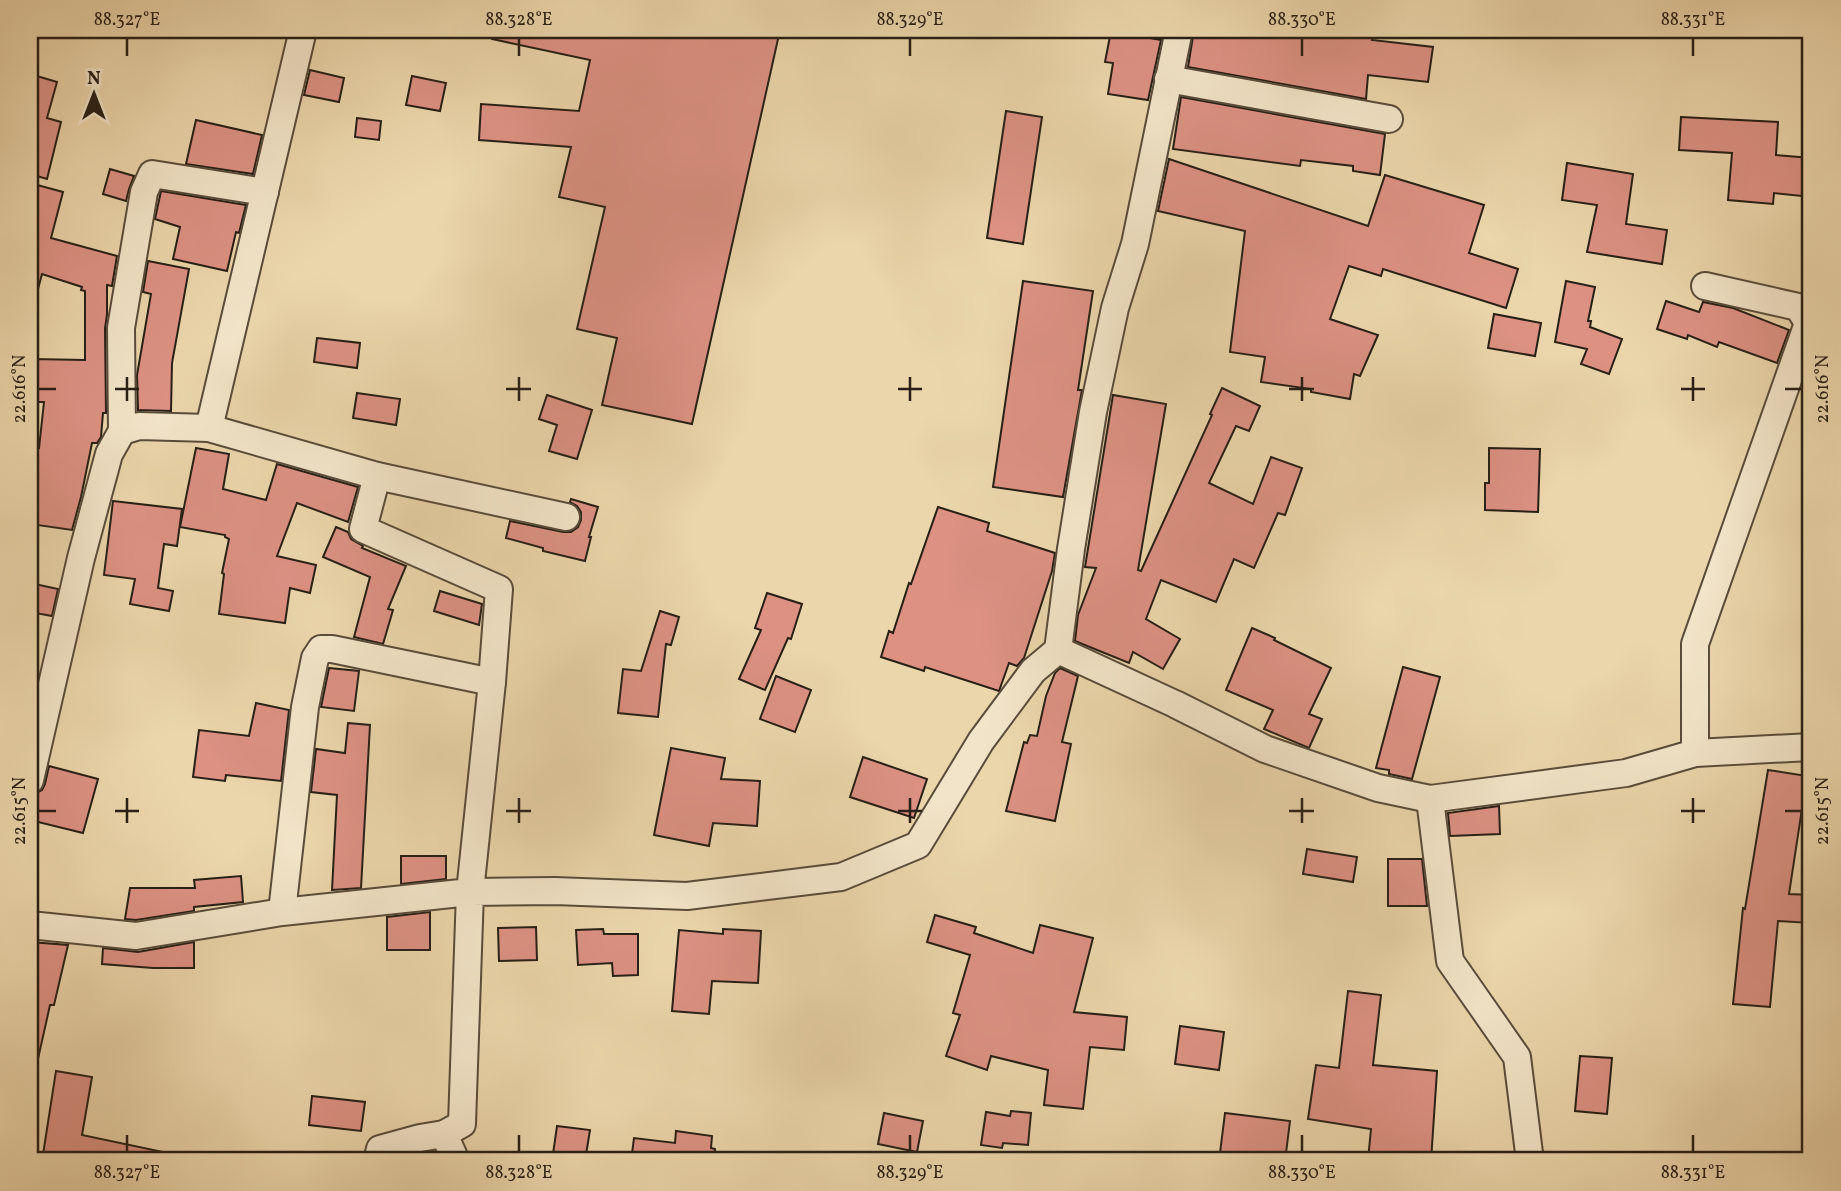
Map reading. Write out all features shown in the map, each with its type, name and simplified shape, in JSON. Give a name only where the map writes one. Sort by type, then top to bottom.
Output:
[{"type":"street","points":[[209,428],[303,30]]},
{"type":"street","points":[[30,925],[136,936],[282,912],[470,892],[555,891],[687,896],[841,877],[918,845],[981,741],[1033,671],[1058,650],[1093,412],[1115,307],[1135,244],[1179,30]]},
{"type":"street","points":[[1168,79],[1389,120]]},
{"type":"street","points":[[30,780],[41,677],[81,558],[109,454],[122,431],[121,328],[144,192],[152,174],[265,192]]},
{"type":"street","points":[[1695,753],[1695,644],[1810,323],[1798,307],[1705,286]]},
{"type":"street","points":[[122,431],[139,426],[209,428],[377,476],[566,517]]},
{"type":"street","points":[[377,476],[363,529],[499,589],[470,892],[462,1124],[444,1134],[380,1149],[377,1161]]},
{"type":"street","points":[[282,912],[305,707],[315,658],[321,649],[492,682]]},
{"type":"street","points":[[1058,650],[1265,749],[1377,788],[1430,799],[1626,773],[1695,753],[1811,747]]},
{"type":"street","points":[[1430,799],[1450,961],[1517,1057],[1530,1161]]},
{"type":"street","points":[[444,1134],[456,1161]]},
{"type":"building","points":[[493,30],[780,30],[692,424],[602,405],[617,338],[577,329],[605,207],[559,197],[571,147],[479,140],[481,104],[579,111],[590,60],[492,39]]},
{"type":"building","points":[[1194,30],[1256,30],[1297,34],[1298,30],[1326,30],[1373,37],[1372,40],[1433,47],[1428,82],[1368,75],[1366,99],[1188,67]]},
{"type":"building","points":[[1111,31],[1161,40],[1148,100],[1108,94],[1113,63],[1105,62]]},
{"type":"building","points":[[310,70],[344,78],[339,102],[304,95]]},
{"type":"building","points":[[30,74],[57,82],[47,118],[61,122],[47,179],[30,174]]},
{"type":"building","points":[[412,76],[446,83],[440,111],[406,105]]},
{"type":"building","points":[[1181,97],[1385,134],[1380,175],[1353,171],[1353,166],[1301,160],[1300,166],[1173,149]]},
{"type":"building","points":[[1006,111],[1042,117],[1023,244],[987,238]]},
{"type":"building","points":[[1681,117],[1778,122],[1776,155],[1811,158],[1811,197],[1774,193],[1773,204],[1728,200],[1732,153],[1679,150]]},
{"type":"building","points":[[357,118],[381,121],[379,140],[355,137]]},
{"type":"building","points":[[196,120],[262,135],[253,174],[186,164]]},
{"type":"building","points":[[1169,159],[1368,226],[1385,175],[1484,205],[1469,253],[1518,269],[1506,308],[1383,269],[1381,276],[1349,266],[1330,319],[1378,335],[1360,376],[1354,374],[1350,399],[1311,392],[1311,389],[1261,382],[1265,357],[1230,352],[1245,231],[1158,211]]},
{"type":"building","points":[[1567,163],[1633,174],[1626,224],[1667,230],[1662,264],[1587,252],[1597,205],[1562,200]]},
{"type":"building","points":[[110,169],[134,176],[126,201],[103,194]]},
{"type":"building","points":[[30,183],[63,192],[51,238],[117,256],[112,286],[107,285],[106,413],[103,413],[101,437],[97,443],[92,443],[72,530],[30,524],[30,448],[39,448],[44,402],[32,402],[32,359],[85,360],[85,291],[81,290],[82,287],[42,274],[37,293],[30,292]]},
{"type":"building","points":[[161,191],[246,205],[239,233],[236,232],[227,271],[173,259],[180,227],[155,219]]},
{"type":"building","points":[[148,261],[189,269],[172,363],[171,411],[138,410],[137,375],[151,294],[143,292]]},
{"type":"building","points":[[1023,281],[1093,291],[1078,390],[1082,390],[1063,497],[993,487]]},
{"type":"building","points":[[1566,281],[1595,287],[1588,321],[1591,321],[1590,327],[1622,339],[1609,374],[1581,364],[1587,349],[1555,342]]},
{"type":"building","points":[[1666,301],[1699,312],[1703,302],[1733,308],[1789,330],[1777,363],[1719,342],[1717,347],[1688,335],[1687,339],[1657,329]]},
{"type":"building","points":[[1494,314],[1541,323],[1535,356],[1488,348]]},
{"type":"building","points":[[317,338],[360,343],[357,368],[314,362]]},
{"type":"building","points":[[1222,388],[1260,406],[1249,431],[1236,426],[1209,483],[1253,504],[1271,457],[1302,468],[1285,515],[1278,513],[1254,568],[1234,559],[1216,602],[1161,580],[1146,619],[1180,639],[1163,669],[1133,652],[1129,663],[1075,641],[1078,615],[1096,568],[1085,567],[1113,395],[1166,404],[1138,570],[1141,571]]},
{"type":"building","points":[[357,393],[400,399],[396,425],[353,418]]},
{"type":"building","points":[[547,395],[592,410],[577,459],[549,451],[557,425],[539,419]]},
{"type":"building","points":[[196,448],[229,454],[223,489],[266,500],[277,464],[358,487],[348,522],[297,503],[277,556],[316,565],[310,593],[290,588],[285,623],[219,614],[222,573],[229,539],[225,535],[180,527]]},
{"type":"building","points":[[1489,448],[1540,449],[1538,512],[1485,510],[1485,483],[1489,483]]},
{"type":"building","points":[[571,499],[598,507],[585,561],[543,551],[543,548],[506,538],[510,521],[571,532],[578,527],[581,512],[570,502]]},
{"type":"building","points":[[113,501],[182,509],[177,546],[164,544],[158,588],[173,591],[169,611],[130,604],[135,579],[104,575]]},
{"type":"building","points":[[938,507],[989,523],[987,531],[1055,553],[1052,571],[1024,658],[1017,666],[1009,663],[999,691],[925,667],[924,671],[881,657],[889,631],[893,633]]},
{"type":"building","points":[[336,527],[348,532],[351,539],[363,546],[362,548],[406,566],[388,609],[393,610],[383,644],[354,637],[370,577],[323,557]]},
{"type":"building","points":[[30,583],[58,589],[52,616],[30,612]]},
{"type":"building","points":[[440,591],[482,604],[479,625],[434,611]]},
{"type":"building","points":[[767,593],[802,604],[791,639],[788,638],[765,690],[739,679],[761,630],[755,628]]},
{"type":"building","points":[[660,611],[679,617],[671,645],[666,644],[658,717],[618,713],[623,669],[641,671]]},
{"type":"building","points":[[1252,628],[1331,668],[1309,714],[1322,719],[1309,748],[1264,729],[1273,710],[1226,690]]},
{"type":"building","points":[[1403,667],[1440,677],[1412,779],[1376,768]]},
{"type":"building","points":[[329,668],[359,671],[354,711],[321,707]]},
{"type":"building","points":[[1060,668],[1078,676],[1062,742],[1071,744],[1055,821],[1006,811],[1024,742],[1027,743],[1030,735],[1037,736],[1046,696],[1055,673]]},
{"type":"building","points":[[776,676],[811,690],[795,732],[760,719]]},
{"type":"building","points":[[256,703],[289,710],[281,781],[226,775],[225,781],[193,777],[199,730],[249,736]]},
{"type":"building","points":[[348,723],[370,725],[361,888],[332,890],[337,795],[311,792],[316,749],[345,753]]},
{"type":"building","points":[[671,748],[725,758],[721,779],[760,781],[757,826],[713,823],[709,846],[654,835]]},
{"type":"building","points":[[863,757],[927,779],[914,818],[850,797]]},
{"type":"building","points":[[49,766],[98,779],[83,833],[30,820],[32,795],[42,790]]},
{"type":"building","points":[[1768,770],[1807,776],[1789,894],[1811,895],[1811,923],[1778,921],[1770,1007],[1733,1004],[1743,908],[1745,909]]},
{"type":"building","points":[[1499,806],[1500,834],[1450,836],[1448,813]]},
{"type":"building","points":[[1307,849],[1357,857],[1353,882],[1303,874]]},
{"type":"building","points":[[401,856],[446,856],[446,879],[401,884]]},
{"type":"building","points":[[1388,859],[1422,859],[1427,906],[1388,906]]},
{"type":"building","points":[[241,876],[243,902],[194,907],[194,911],[136,920],[125,919],[130,888],[195,888],[194,880]]},
{"type":"building","points":[[430,912],[430,950],[387,950],[387,917]]},
{"type":"building","points":[[935,915],[976,927],[974,933],[1033,953],[1040,925],[1093,938],[1074,1012],[1127,1017],[1124,1050],[1090,1047],[1083,1109],[1044,1105],[1048,1070],[991,1056],[987,1070],[946,1056],[960,1015],[953,1013],[970,955],[927,942]]},
{"type":"building","points":[[536,927],[537,960],[499,961],[498,928]]},
{"type":"building","points":[[603,929],[604,934],[638,934],[638,975],[613,976],[612,963],[578,965],[576,930]]},
{"type":"building","points":[[723,929],[761,931],[758,983],[712,981],[709,1014],[672,1011],[679,930],[723,934]]},
{"type":"building","points":[[30,942],[68,945],[54,1005],[50,1005],[38,1059],[30,1058]]},
{"type":"building","points":[[194,942],[194,968],[102,964],[103,948],[138,952]]},
{"type":"building","points":[[1348,991],[1381,995],[1373,1065],[1437,1071],[1431,1161],[1368,1160],[1371,1129],[1308,1119],[1316,1065],[1339,1068]]},
{"type":"building","points":[[1180,1026],[1224,1032],[1219,1070],[1175,1064]]},
{"type":"building","points":[[1580,1056],[1612,1058],[1607,1114],[1575,1111]]},
{"type":"building","points":[[56,1071],[92,1077],[82,1135],[163,1152],[162,1161],[42,1161]]},
{"type":"building","points":[[312,1096],[365,1102],[361,1131],[309,1125]]},
{"type":"building","points":[[1011,1111],[1031,1113],[1028,1145],[1003,1143],[1002,1148],[981,1145],[986,1112],[1010,1116]]},
{"type":"building","points":[[884,1113],[923,1121],[917,1152],[878,1144]]},
{"type":"building","points":[[1225,1113],[1290,1121],[1285,1161],[1219,1161]]},
{"type":"building","points":[[557,1126],[590,1130],[585,1161],[552,1161]]},
{"type":"building","points":[[676,1131],[712,1136],[714,1161],[631,1161],[634,1138],[675,1143]]}]
